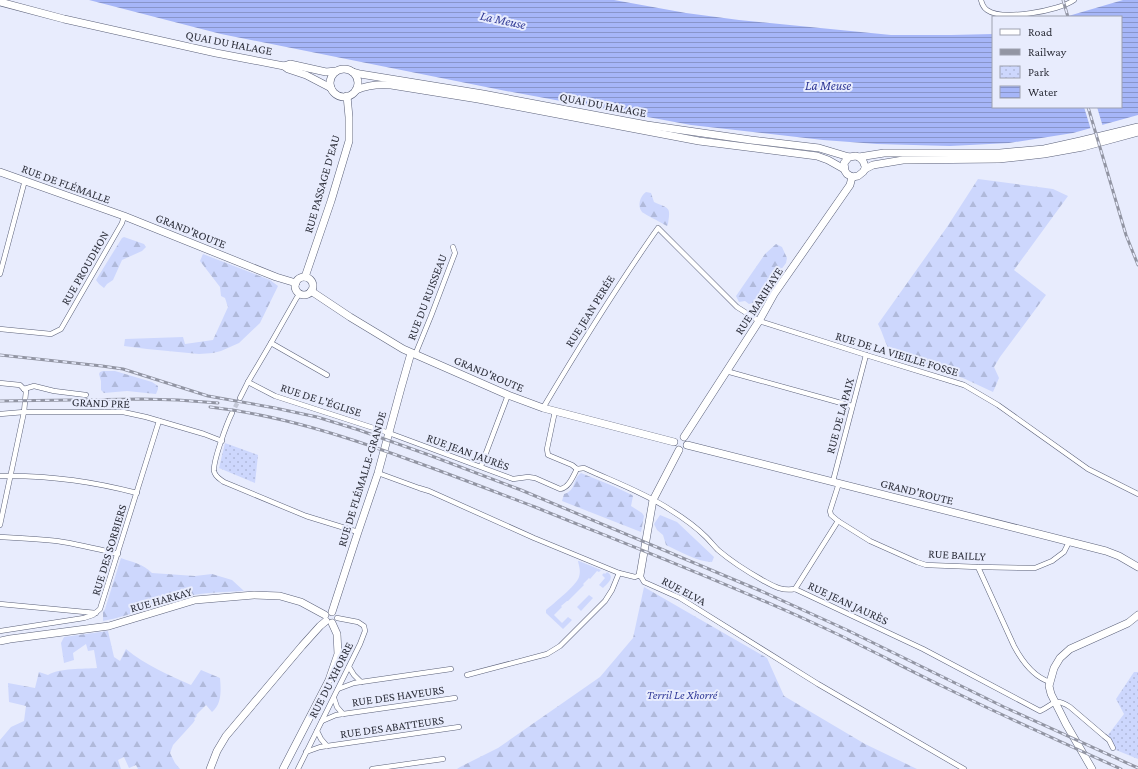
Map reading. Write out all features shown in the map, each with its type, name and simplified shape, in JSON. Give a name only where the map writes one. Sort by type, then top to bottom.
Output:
[{"type":"street","points":[[981,1],[986,10],[994,13],[1019,14],[1042,11],[1074,0]]},
{"type":"street","name":"QUAI DU HALAGE","points":[[0,2],[64,19],[284,66],[288,69],[313,78],[331,88],[339,96],[347,96],[356,90],[380,84],[478,99],[699,141],[817,156],[844,168]]},
{"type":"street","name":"QUAI DU HALAGE","points":[[284,66],[290,64],[326,72],[344,69],[360,74],[483,94],[647,125],[750,140],[819,148],[849,157]]},
{"type":"street","points":[[331,88],[330,78],[336,71]]},
{"type":"street","points":[[353,72],[358,82],[356,90]]},
{"type":"street","name":"RUE PASSAGE D'EAU","points":[[305,277],[331,201],[349,141],[347,96]]},
{"type":"street","points":[[1138,126],[1044,149],[1000,153],[884,153],[859,157],[856,156],[849,157],[845,160],[844,168],[847,174],[852,177],[858,176],[864,169],[873,165],[903,160],[999,158],[1044,154],[1083,147],[1138,132]]},
{"type":"street","points":[[859,157],[863,160],[865,166],[864,169]]},
{"type":"street","name":"RUE DE FLÉMALLE","points":[[0,172],[124,216]]},
{"type":"street","name":"RUE MARIHAYE","points":[[684,437],[759,321],[774,294],[850,185],[852,177]]},
{"type":"street","points":[[0,274],[2,256],[25,180]]},
{"type":"street","name":"GRAND'ROUTE","points":[[124,216],[276,277],[296,283]]},
{"type":"street","name":"RUE PROUDHON","points":[[0,329],[52,334],[61,329],[122,223],[124,216]]},
{"type":"street","name":"RUE DE LA VIEILLE FOSSE","points":[[658,228],[737,307],[759,321],[964,385],[998,405],[1088,469],[1138,494]]},
{"type":"street","name":"RUE JEAN PERÉE","points":[[544,408],[568,366],[612,296],[658,228]]},
{"type":"street","name":"RUE DU RUISSEAU","points":[[413,354],[432,316],[454,253],[453,247]]},
{"type":"street","points":[[301,277],[305,277],[312,282],[312,288],[311,291],[304,294],[296,290],[296,283],[301,277]]},
{"type":"street","name":"GRAND'ROUTE","points":[[311,291],[350,317],[413,354],[508,395],[544,408],[674,442]]},
{"type":"street","points":[[240,398],[300,293]]},
{"type":"street","points":[[272,343],[327,375]]},
{"type":"street","name":"RUE DE FLÉMALLE-GRANDE","points":[[210,769],[217,751],[226,736],[302,646],[320,626],[330,618],[378,473],[397,400],[413,354]]},
{"type":"street","name":"RUE DE LA PAIX","points":[[836,482],[852,406],[866,355]]},
{"type":"street","points":[[726,371],[852,406]]},
{"type":"street","name":"RUE DE L'ÉGLISE","points":[[248,382],[275,396],[389,433]]},
{"type":"street","points":[[0,383],[20,385],[26,391],[24,412],[0,525]]},
{"type":"street","points":[[24,389],[34,386],[54,391],[86,395]]},
{"type":"street","points":[[481,466],[508,395]]},
{"type":"street","name":"RUE JEAN JAURÈS","points":[[555,411],[547,449],[548,456],[572,465],[577,469],[584,468],[644,495],[669,509],[689,522],[718,550],[737,565],[780,589],[795,589],[923,648],[1040,711],[1047,708],[1054,702]]},
{"type":"street","name":"GRAND PRÉ","points":[[0,414],[24,412],[117,412],[136,414],[204,434],[222,441]]},
{"type":"street","points":[[232,413],[214,464],[214,473],[219,479],[306,516],[358,532]]},
{"type":"street","name":"RUE DES SORBIERS","points":[[0,631],[84,618],[96,613],[102,606],[159,421]]},
{"type":"street","name":"RUE JEAN JAURÈS","points":[[389,433],[513,479],[528,477],[535,478],[560,489],[564,489],[567,486],[577,469]]},
{"type":"street","points":[[684,437],[688,442],[688,445],[683,450],[679,450],[676,448],[674,442],[676,438],[684,437]]},
{"type":"street","name":"GRAND'ROUTE","points":[[688,445],[1106,551],[1119,556],[1138,567]]},
{"type":"street","points":[[640,576],[653,500],[679,450]]},
{"type":"street","name":"RUE ELVA","points":[[378,473],[434,493],[534,538],[618,573],[635,577],[640,576],[644,582],[680,598],[811,680],[964,769]]},
{"type":"street","points":[[0,476],[44,476],[66,478],[101,484],[137,493]]},
{"type":"street","points":[[795,589],[838,521],[831,515],[830,511],[836,482]]},
{"type":"street","name":"RUE BAILLY","points":[[838,521],[870,541],[926,565],[1035,568],[1052,561],[1064,552],[1069,542]]},
{"type":"street","points":[[0,538],[58,541],[118,554]]},
{"type":"street","points":[[978,567],[1020,656],[1037,676],[1050,682]]},
{"type":"street","points":[[467,675],[547,654],[556,650],[605,601],[612,590],[618,573]]},
{"type":"street","name":"RUE HARKAY","points":[[0,642],[17,638],[109,626],[195,600],[239,596],[280,596],[301,602],[330,618]]},
{"type":"street","points":[[0,604],[96,613]]},
{"type":"street","points":[[1092,769],[1054,702],[1049,686],[1054,668],[1065,652],[1128,623],[1138,615]]},
{"type":"street","points":[[283,769],[329,680],[338,654],[337,634],[330,618]]},
{"type":"street","name":"RUE DU XHORRE","points":[[298,769],[363,639],[365,631],[364,626],[358,622],[330,618]]},
{"type":"street","points":[[349,667],[361,682]]},
{"type":"street","points":[[338,690],[349,684],[451,669]]},
{"type":"street","name":"RUE DES HAVEURS","points":[[334,698],[337,707],[343,714]]},
{"type":"street","name":"RUE DES HAVEURS","points":[[322,721],[332,716],[343,714],[455,698]]},
{"type":"street","points":[[1054,702],[1058,701],[1070,707],[1109,740],[1113,748]]},
{"type":"street","name":"RUE DES ABATTEURS","points":[[306,752],[327,746],[459,727]]},
{"type":"street","name":"RUE DES ABATTEURS","points":[[317,731],[327,746]]},
{"type":"street","points":[[372,769],[443,759]]},
{"type":"street","points":[[301,763],[304,769]]},
{"type":"green space","points":[[978,179],[1053,189],[1068,196],[1014,270],[1046,295],[994,367],[999,378],[993,392],[963,378],[891,352],[878,324],[947,227]]},
{"type":"green space","points":[[646,192],[651,193],[654,202],[668,209],[669,214],[667,226],[640,210],[640,201]]},
{"type":"green space","points":[[124,237],[144,244],[146,247],[142,251],[122,260],[113,280],[104,288],[96,280]]},
{"type":"green space","points":[[776,244],[782,247],[787,258],[786,263],[758,301],[749,304],[745,301],[739,302],[736,296],[765,254]]},
{"type":"green space","points":[[203,254],[270,280],[278,286],[260,323],[239,343],[213,353],[199,354],[124,346],[125,339],[183,337],[185,344],[213,340],[228,307],[225,298],[221,296],[220,287],[200,261]]},
{"type":"green space","points":[[103,371],[115,371],[152,382],[158,386],[158,389],[156,394],[127,391],[104,393],[101,390],[99,374]]},
{"type":"green space","points":[[225,443],[258,455],[255,483],[219,468]]},
{"type":"green space","points":[[581,473],[632,495],[631,506],[644,516],[641,532],[562,501],[564,494],[571,490],[576,478]]},
{"type":"green space","points":[[660,515],[677,522],[714,557],[712,562],[695,558],[666,545],[663,535],[657,530],[654,524]]},
{"type":"green space","points":[[121,558],[141,565],[152,573],[195,576],[212,574],[232,580],[244,591],[188,596],[103,621],[103,612]]},
{"type":"green space","points":[[578,561],[601,570],[599,572],[597,571],[590,579],[589,578],[554,615],[562,623],[568,617],[572,620],[563,629],[546,613],[546,610],[577,581],[580,573]]},
{"type":"green space","points":[[607,572],[610,574],[611,578],[603,588],[599,585],[605,578],[602,575]]},
{"type":"green space","name":"Terril Le Xhorré","points":[[644,587],[767,658],[784,696],[865,744],[917,769],[457,769],[498,748],[600,677],[633,638]]},
{"type":"green space","points":[[589,595],[593,598],[581,611],[577,607]]},
{"type":"green space","points":[[108,631],[114,657],[120,661],[126,649],[149,665],[191,685],[201,670],[220,678],[221,687],[218,705],[212,712],[206,705],[196,715],[197,716],[193,723],[173,745],[170,753],[180,769],[138,769],[136,765],[129,768],[124,757],[118,760],[121,769],[0,769],[0,740],[11,727],[24,721],[26,706],[9,702],[8,683],[35,688],[39,672],[48,675],[65,670],[97,668],[94,650],[88,651],[86,644],[73,653],[74,660],[64,663],[61,643],[64,637]]},
{"type":"green space","points":[[1134,672],[1138,672],[1138,759],[1116,750],[1108,735],[1124,714],[1116,699]]},
{"type":"water","name":"La Meuse","points":[[89,0],[614,0],[686,13],[739,20],[891,35],[992,34],[992,108],[1122,108],[1122,16],[1068,16],[1123,0],[1138,0],[1138,115],[1073,133],[1009,143],[950,146],[877,144],[823,140],[691,125],[506,91],[221,34]]},
{"type":"pier","points":[[1084,108],[1097,108],[1103,127],[1091,130]]},
{"type":"tunnel","points":[[232,413],[240,398]]},
{"type":"railway","points":[[1063,0],[1068,16]]},
{"type":"railway","points":[[1088,108],[1126,235],[1138,265]]},
{"type":"railway","points":[[0,355],[123,369],[208,396],[317,417],[429,455],[521,490],[761,591],[847,630],[1004,707],[1138,768]]},
{"type":"railway","points":[[0,401],[142,399],[218,403]]},
{"type":"railway","points":[[210,407],[261,415],[336,435],[386,451],[535,507],[672,562],[775,606],[842,636],[986,707],[1121,769]]}]
